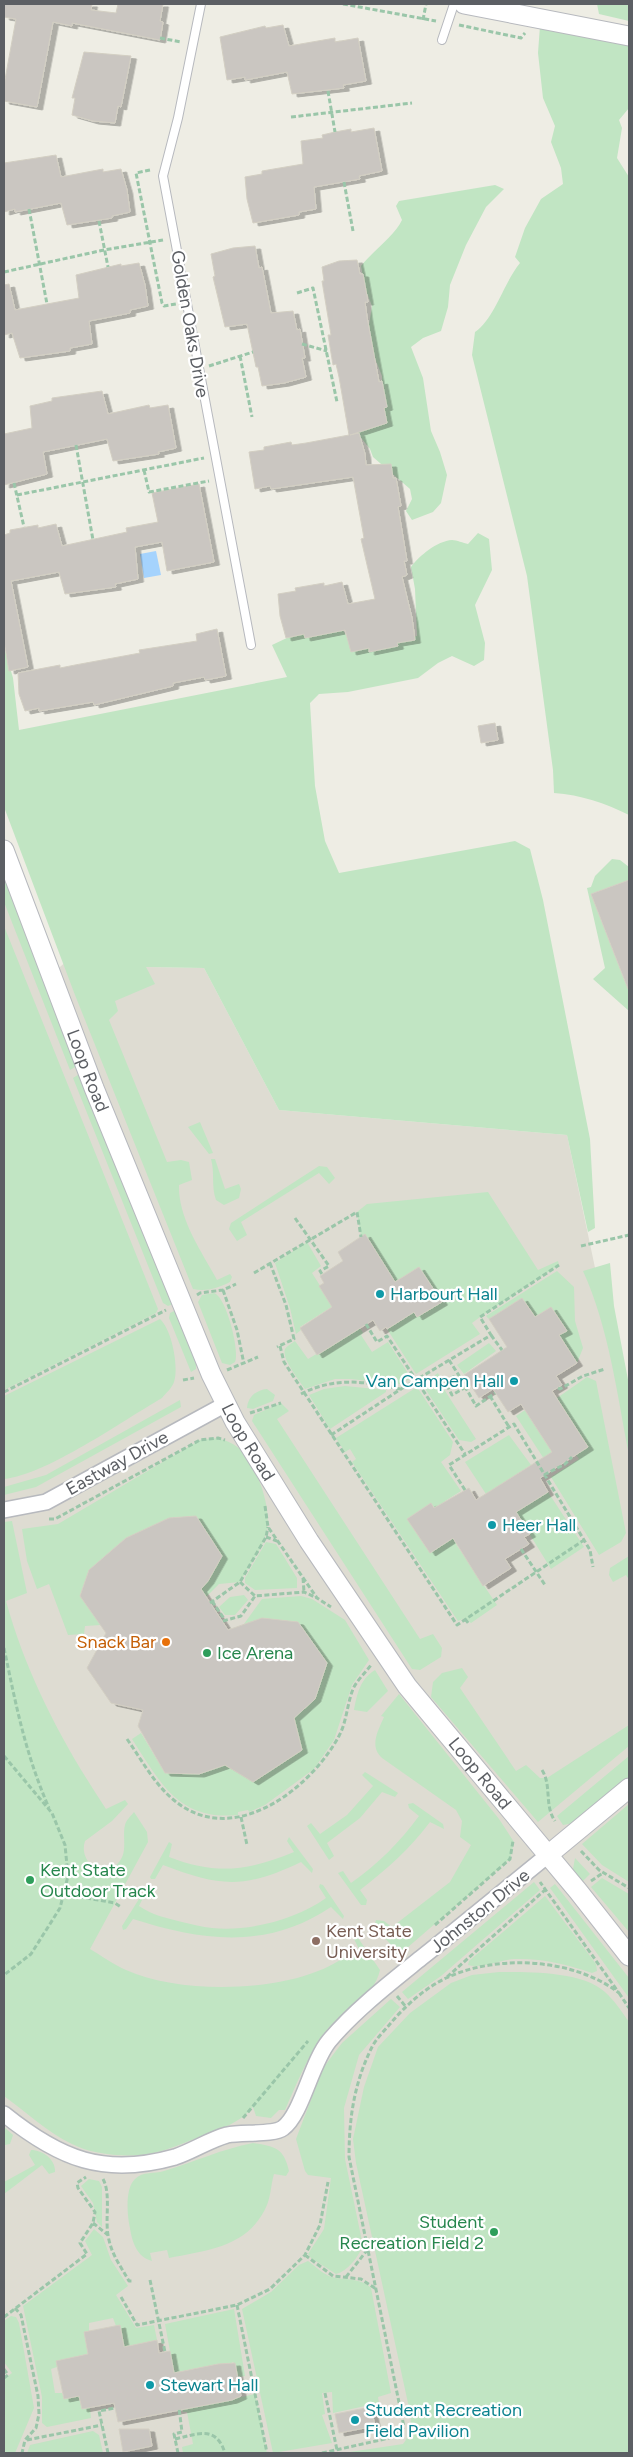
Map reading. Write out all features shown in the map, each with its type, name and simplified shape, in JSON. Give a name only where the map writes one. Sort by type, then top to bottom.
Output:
[{"type":"street","points":[[464,4],[629,36]]},
{"type":"street","name":"Loop Road","points":[[4,850],[94,1088],[211,1374],[226,1404],[268,1478],[407,1686],[548,1855],[629,1956]]},
{"type":"street","name":"Eastway Drive","points":[[4,1510],[46,1502],[226,1404]]},
{"type":"street","points":[[548,1855],[629,1788]]},
{"type":"street","name":"Johnston Drive","points":[[4,2114],[51,2146],[98,2164],[122,2167],[155,2162],[176,2156],[225,2136],[251,2132],[270,2132],[283,2128],[293,2115],[316,2059],[329,2041],[393,1980],[548,1855]]},
{"type":"lane","name":"Golden Oaks Drive","points":[[201,4],[178,118],[163,176],[252,645]]},
{"type":"lane","points":[[442,40],[454,4]]},
{"type":"path","points":[[423,20],[426,4]]},
{"type":"path","points":[[160,38],[183,42]]},
{"type":"path","points":[[328,91],[335,132]]},
{"type":"path","points":[[291,117],[412,103]]},
{"type":"path","points":[[150,170],[136,173],[149,243],[162,303],[164,306],[176,304]]},
{"type":"path","points":[[344,182],[353,232]]},
{"type":"path","points":[[29,209],[48,304]]},
{"type":"path","points":[[98,221],[108,266]]},
{"type":"path","points":[[4,272],[104,250],[164,240]]},
{"type":"path","points":[[296,293],[314,288],[337,402]]},
{"type":"path","points":[[302,344],[327,350]]},
{"type":"path","points":[[199,370],[253,352]]},
{"type":"path","points":[[240,356],[252,417]]},
{"type":"path","points":[[76,445],[92,540]]},
{"type":"path","points":[[17,495],[204,458]]},
{"type":"path","points":[[144,470],[149,492],[210,481]]},
{"type":"path","points":[[14,483],[24,528]]},
{"type":"path","points":[[254,1273],[358,1212],[361,1237]]},
{"type":"path","points":[[294,1218],[329,1266],[320,1271],[322,1274]]},
{"type":"path","points":[[581,1246],[629,1235]]},
{"type":"path","points":[[270,1263],[286,1305],[294,1339],[279,1347],[284,1362],[458,1625],[584,1540]]},
{"type":"path","points":[[502,1350],[480,1317],[560,1266]]},
{"type":"path","points":[[196,1296],[200,1292],[223,1290],[236,1284]]},
{"type":"path","points":[[223,1290],[237,1330],[244,1364]]},
{"type":"path","points":[[4,1392],[170,1309]]},
{"type":"path","points":[[366,1324],[377,1342],[387,1336],[465,1454]]},
{"type":"path","points":[[331,1435],[401,1389],[492,1335]]},
{"type":"path","points":[[226,1370],[258,1357]]},
{"type":"path","points":[[449,1360],[476,1406],[495,1393]]},
{"type":"path","points":[[558,1388],[560,1389],[583,1376],[605,1369]]},
{"type":"path","points":[[458,1374],[445,1382],[452,1395],[466,1387]]},
{"type":"path","points":[[182,1380],[194,1377]]},
{"type":"path","points":[[303,1393],[327,1384],[344,1381],[363,1382],[401,1389]]},
{"type":"path","points":[[490,1396],[509,1427]]},
{"type":"path","points":[[249,1413],[281,1403]]},
{"type":"path","points":[[465,1490],[449,1465],[514,1424],[590,1550],[593,1567]]},
{"type":"path","points":[[213,1438],[218,1433]]},
{"type":"path","points":[[42,1519],[55,1519],[200,1440],[218,1438],[230,1442]]},
{"type":"path","points":[[544,1475],[565,1464],[572,1457]]},
{"type":"path","points":[[255,1596],[241,1616],[224,1621],[211,1602],[240,1582],[266,1537],[268,1527],[265,1503]]},
{"type":"path","points":[[268,1527],[318,1598]]},
{"type":"path","points":[[266,1537],[278,1542]]},
{"type":"path","points":[[521,1549],[544,1585]]},
{"type":"path","points":[[303,1577],[304,1592]]},
{"type":"path","points":[[240,1582],[255,1596],[304,1592],[318,1598],[339,1612]]},
{"type":"path","points":[[465,1620],[469,1624]]},
{"type":"path","points":[[4,1648],[18,1719],[33,1772],[65,1845],[68,1876],[60,1908],[31,1954],[4,1975]]},
{"type":"path","points":[[127,1738],[160,1787],[184,1807],[200,1815],[218,1819],[241,1817],[266,1807],[294,1790],[313,1774],[340,1735],[353,1688],[373,1662],[379,1670]]},
{"type":"path","points":[[4,1756],[52,1813]]},
{"type":"path","points":[[542,1770],[546,1778],[549,1812],[555,1821]]},
{"type":"path","points":[[544,1817],[549,1812]]},
{"type":"path","points":[[241,1817],[247,1845]]},
{"type":"path","points":[[430,1929],[510,1859],[514,1842],[509,1834]]},
{"type":"path","points":[[579,1848],[603,1873],[629,1888]]},
{"type":"path","points":[[589,1882],[603,1873]]},
{"type":"path","points":[[535,1875],[629,2008]]},
{"type":"path","points":[[322,2453],[394,2437],[404,2427],[349,2158],[349,2128],[355,2087],[372,2046],[394,2019],[418,1997],[445,1979],[546,1889]]},
{"type":"path","points":[[64,1894],[115,1902],[121,1907]]},
{"type":"path","points":[[445,1979],[475,1968],[516,1963],[582,1973],[605,1982],[619,1993]]},
{"type":"path","points":[[236,2121],[243,2118],[314,2034]]},
{"type":"path","points":[[4,2317],[87,2254],[80,2243],[93,2223],[95,2212],[78,2188],[77,2183],[89,2175]]},
{"type":"path","points":[[99,2176],[106,2186],[105,2217],[114,2257],[130,2281],[133,2281]]},
{"type":"path","points":[[121,2297],[137,2325],[237,2305],[270,2289],[305,2254],[320,2225],[328,2182]]},
{"type":"path","points":[[93,2223],[108,2236]]},
{"type":"path","points":[[345,2277],[368,2249]]},
{"type":"path","points":[[305,2254],[333,2276],[361,2279],[376,2289]]},
{"type":"path","points":[[150,2280],[165,2352]]},
{"type":"path","points":[[237,2305],[267,2453]]},
{"type":"path","points":[[16,2308],[21,2315],[38,2396],[39,2414],[36,2428],[26,2440],[22,2453]]},
{"type":"path","points":[[4,2369],[8,2375],[4,2378]]},
{"type":"path","points":[[325,2393],[337,2450]]},
{"type":"path","points":[[108,2453],[99,2411],[115,2408]]},
{"type":"path","points":[[178,2453],[174,2434],[182,2432],[179,2408]]},
{"type":"path","points":[[26,2440],[102,2425]]},
{"type":"path","points":[[175,2439],[204,2433],[214,2436],[220,2441],[225,2453]]},
{"type":"shaded area","name":"Kent State University","points":[[4,850],[52,974],[77,952],[145,967],[204,968],[279,1110],[567,1135],[629,1429],[629,2453],[4,2453]]},
{"type":"green space","points":[[597,4],[629,4],[629,21],[599,14]]},
{"type":"green space","points":[[540,26],[629,42],[629,108],[619,120],[622,128],[617,158],[629,177],[629,815],[593,800],[554,793],[553,770],[527,576],[472,355],[475,332],[494,310],[520,263],[515,257],[525,228],[541,199],[563,184],[561,168],[551,142],[555,126],[543,98],[538,53]]},
{"type":"green space","points":[[495,185],[504,189],[486,207],[466,245],[450,285],[448,307],[441,331],[423,338],[411,347],[423,378],[431,431],[447,475],[441,503],[433,512],[412,520],[406,511],[412,499],[410,489],[373,457],[370,449],[358,434],[359,421],[382,410],[382,376],[374,356],[369,325],[372,306],[365,288],[361,266],[399,226],[402,220],[396,206],[399,201]]},
{"type":"green space","points":[[478,533],[489,539],[492,570],[475,605],[485,643],[484,660],[474,666],[452,656],[438,663],[418,678],[348,692],[319,694],[310,703],[315,786],[325,841],[339,873],[515,841],[530,849],[543,900],[590,1139],[595,1228],[588,1232],[567,1135],[279,1110],[204,968],[146,967],[155,984],[115,1001],[118,1011],[109,1020],[167,1162],[181,1160],[189,1162],[192,1180],[179,1185],[182,1210],[192,1235],[217,1280],[230,1274],[232,1277],[230,1282],[216,1288],[207,1290],[193,1289],[75,995],[4,807],[4,647],[13,678],[19,730],[287,677],[272,645],[308,628],[339,624],[356,651],[373,644],[417,636],[415,589],[411,567],[419,558],[440,543],[456,540],[468,544]]},
{"type":"green space","points":[[612,859],[620,860],[629,867],[629,880],[591,894],[629,992],[629,1011],[593,979],[605,968],[587,888],[591,887],[595,876]]},
{"type":"green space","points":[[4,875],[77,1066],[70,1070],[4,902]]},
{"type":"green space","points":[[4,926],[158,1309],[156,1313],[4,1390]]},
{"type":"green space","points":[[81,1073],[173,1304],[168,1306],[163,1303],[73,1078]]},
{"type":"green space","points":[[200,1122],[213,1153],[209,1154],[188,1127]]},
{"type":"green space","points":[[211,1159],[215,1159],[225,1189],[239,1184],[241,1189],[239,1198],[224,1205],[216,1200]]},
{"type":"green space","points":[[319,1166],[327,1167],[335,1178],[329,1184],[319,1173],[241,1222],[247,1235],[237,1241],[229,1229],[231,1223]]},
{"type":"green space","points":[[488,1192],[538,1270],[558,1261],[559,1265],[472,1323],[480,1334],[416,1374],[387,1329],[404,1319],[411,1307],[417,1317],[441,1302],[419,1267],[395,1282],[365,1235],[361,1237],[357,1212],[367,1204]]},
{"type":"green space","points":[[307,1242],[321,1266],[312,1273],[333,1306],[300,1327],[301,1330],[296,1334],[290,1308],[275,1263]]},
{"type":"green space","points":[[610,1263],[614,1306],[629,1385],[629,1455],[606,1338],[583,1271]]},
{"type":"green space","points":[[557,1271],[574,1287],[575,1321],[583,1348],[577,1363],[559,1335],[566,1330],[551,1307],[535,1317],[522,1298],[489,1319],[486,1316]]},
{"type":"green space","points":[[214,1293],[219,1296],[223,1304],[234,1336],[236,1356],[235,1362],[230,1365],[222,1363],[198,1302],[202,1295]]},
{"type":"green space","points":[[176,1310],[196,1358],[196,1369],[191,1372],[169,1318],[170,1313]]},
{"type":"green space","points":[[160,1319],[168,1331],[171,1340],[176,1367],[173,1384],[162,1398],[63,1457],[22,1475],[4,1479],[4,1396]]},
{"type":"green space","points":[[360,1328],[363,1333],[361,1335],[372,1352],[388,1342],[411,1378],[400,1384],[335,1379],[305,1389],[288,1364],[285,1349],[295,1341],[308,1359]]},
{"type":"green space","points":[[489,1343],[496,1351],[464,1374],[457,1365]]},
{"type":"green space","points":[[438,1373],[442,1381],[440,1383],[476,1439],[471,1442],[459,1440],[422,1384]]},
{"type":"green space","points":[[587,1377],[596,1381],[626,1533],[621,1542],[599,1555],[551,1477],[579,1459],[576,1455],[588,1447],[557,1398]]},
{"type":"green space","points":[[345,1386],[386,1390],[386,1392],[330,1429],[309,1395],[324,1389]]},
{"type":"green space","points":[[417,1387],[453,1442],[450,1455],[441,1462],[461,1491],[445,1501],[449,1508],[439,1514],[431,1503],[407,1519],[430,1553],[453,1538],[467,1536],[456,1544],[497,1605],[471,1623],[465,1618],[458,1621],[352,1462],[356,1459],[350,1449],[345,1452],[336,1438]]},
{"type":"green space","points":[[267,1389],[275,1395],[273,1401],[253,1409],[247,1408],[253,1395]]},
{"type":"green space","points":[[180,1400],[181,1407],[36,1487],[4,1495],[4,1487],[46,1475]]},
{"type":"green space","points":[[281,1403],[289,1411],[277,1419],[420,1639],[433,1634],[442,1648],[441,1657],[420,1670],[412,1669],[252,1421],[254,1415]]},
{"type":"green space","points":[[525,1410],[557,1459],[548,1465],[516,1416]]},
{"type":"green space","points":[[509,1435],[531,1465],[486,1494],[465,1462]]},
{"type":"green space","points":[[218,1438],[237,1446],[248,1459],[258,1479],[266,1502],[268,1525],[266,1534],[258,1553],[240,1582],[219,1584],[206,1597],[201,1589],[208,1581],[222,1556],[196,1516],[169,1518],[126,1538],[89,1570],[80,1595],[101,1625],[85,1626],[84,1634],[68,1635],[49,1584],[37,1589],[27,1561],[22,1529],[58,1524],[200,1440]]},
{"type":"green space","points":[[548,1492],[584,1547],[551,1569],[516,1512]]},
{"type":"green space","points":[[12,1521],[27,1593],[6,1601],[24,1656],[61,1735],[106,1809],[125,1800],[128,1804],[112,1821],[85,1841],[85,1856],[88,1862],[99,1869],[106,1870],[119,1862],[124,1849],[125,1825],[134,1812],[147,1832],[148,1842],[90,1949],[112,1963],[147,1978],[196,1986],[248,1986],[274,1983],[318,1971],[359,1949],[353,1937],[356,1935],[380,1970],[371,1990],[323,2035],[307,2062],[285,2110],[279,2110],[271,2118],[256,2116],[253,2107],[241,2118],[227,2126],[172,2148],[147,2154],[119,2155],[98,2153],[72,2144],[45,2128],[4,2096],[4,1522]]},
{"type":"green space","points":[[266,1542],[276,1544],[297,1578],[297,1588],[255,1590],[245,1583],[245,1578]]},
{"type":"green space","points":[[629,1556],[629,1580],[626,1575],[613,1582],[609,1575],[610,1568]]},
{"type":"green space","points":[[244,1595],[248,1600],[235,1615],[225,1615],[219,1607],[230,1597]]},
{"type":"green space","points":[[301,1596],[312,1599],[345,1620],[369,1660],[352,1685],[334,1740],[314,1769],[265,1805],[249,1812],[248,1810],[238,1812],[238,1815],[217,1815],[200,1812],[185,1805],[162,1784],[132,1739],[141,1733],[165,1773],[199,1774],[225,1765],[253,1782],[302,1750],[294,1718],[244,1624],[262,1599]]},
{"type":"green space","points":[[462,1668],[468,1677],[460,1688],[516,1771],[526,1765],[540,1778],[547,1778],[629,1725],[629,1746],[538,1822],[431,1697],[433,1682],[442,1673]]},
{"type":"green space","points":[[375,1670],[388,1691],[367,1712],[354,1710],[363,1682]]},
{"type":"green space","points":[[399,1694],[499,1819],[514,1842],[510,1859],[400,1954],[374,1927],[376,1920],[384,1921],[392,1927],[450,1882],[471,1845],[460,1837],[462,1821],[456,1810],[382,1758],[378,1753],[375,1743],[384,1717],[381,1716]]},
{"type":"green space","points":[[629,1756],[629,1778],[574,1823],[563,1825],[557,1816]]},
{"type":"green space","points":[[365,1772],[398,1793],[395,1797],[382,1792],[360,1818],[327,1843],[334,1856],[329,1860],[307,1826],[311,1823],[320,1834],[347,1815],[373,1786],[362,1775]]},
{"type":"green space","points":[[413,1803],[443,1824],[444,1829],[430,1822],[398,1858],[360,1890],[367,1900],[366,1905],[361,1905],[338,1873],[343,1871],[351,1883],[379,1860],[396,1844],[419,1816],[409,1808],[408,1804]]},
{"type":"green space","points":[[629,1804],[629,1882],[602,1865],[582,1844]]},
{"type":"green space","points":[[289,1837],[313,1869],[312,1873],[301,1862],[264,1877],[232,1882],[201,1878],[163,1865],[155,1879],[150,1877],[169,1842],[172,1844],[169,1857],[202,1866],[232,1868],[246,1867],[294,1852],[287,1841]]},
{"type":"green space","points":[[575,1858],[590,1874],[582,1882],[573,1869]]},
{"type":"green space","points":[[602,1878],[629,1894],[629,1932],[591,1887]]},
{"type":"green space","points":[[534,1882],[540,1890],[441,1976],[408,1999],[402,1992]]},
{"type":"green space","points":[[320,1884],[323,1885],[344,1916],[343,1919],[331,1907],[307,1921],[283,1930],[234,1937],[184,1932],[133,1919],[126,1929],[123,1930],[122,1926],[144,1891],[145,1894],[139,1906],[149,1912],[165,1918],[212,1928],[226,1929],[257,1926],[301,1912],[326,1898],[319,1887]]},
{"type":"green space","points":[[555,1884],[629,1978],[629,1998],[550,1888]]},
{"type":"green space","points":[[545,1896],[596,1964],[597,1971],[592,1973],[554,1962],[524,1959],[514,1959],[478,1966],[468,1965],[469,1961]]},
{"type":"green space","points":[[499,1972],[554,1974],[583,1980],[605,1992],[615,2002],[629,2022],[629,2453],[343,2453],[403,2444],[410,2428],[411,2417],[356,2163],[353,2139],[364,2087],[378,2047],[410,2013],[451,1983],[472,1975]]},
{"type":"green space","points":[[391,1999],[400,2007],[359,2055],[344,2108],[345,2159],[363,2246],[352,2263],[345,2270],[336,2274],[311,2258],[308,2254],[324,2229],[331,2178],[308,2175],[305,2171],[296,2139],[323,2068],[342,2043]]},
{"type":"green space","points":[[4,2127],[13,2135],[10,2144],[5,2145]]},
{"type":"green space","points":[[253,2143],[273,2147],[281,2153],[289,2171],[286,2176],[274,2174],[267,2205],[250,2230],[226,2244],[212,2249],[169,2258],[167,2250],[150,2253],[152,2261],[139,2252],[134,2244],[128,2216],[128,2195],[132,2183],[138,2176],[164,2171],[219,2152]]},
{"type":"green space","points":[[31,2150],[36,2150],[48,2156],[55,2168],[55,2172],[49,2174],[42,2165],[4,2194],[4,2182],[35,2165],[29,2155]]},
{"type":"green space","points":[[89,2179],[99,2181],[102,2187],[102,2227],[97,2222],[93,2203],[81,2186]]},
{"type":"green space","points":[[94,2229],[103,2237],[111,2260],[128,2286],[116,2295],[136,2328],[154,2325],[157,2340],[124,2347],[120,2325],[116,2326],[113,2318],[89,2323],[89,2331],[84,2332],[88,2354],[57,2361],[57,2367],[51,2369],[55,2393],[62,2393],[64,2399],[79,2396],[82,2409],[90,2407],[91,2418],[47,2427],[42,2423],[42,2397],[23,2306],[92,2255],[85,2241]]},
{"type":"green space","points":[[308,2261],[329,2276],[362,2282],[371,2288],[391,2393],[378,2397],[379,2403],[333,2413],[332,2392],[322,2393],[325,2414],[322,2415],[332,2443],[273,2453],[242,2309],[271,2292],[299,2265]]},
{"type":"green space","points":[[234,2309],[245,2376],[238,2377],[233,2362],[226,2366],[226,2363],[205,2367],[205,2369],[202,2367],[174,2373],[165,2324]]},
{"type":"green space","points":[[11,2316],[16,2317],[19,2323],[34,2408],[15,2453],[4,2453],[4,2379],[12,2373],[4,2362],[4,2321]]},
{"type":"green space","points":[[255,2394],[267,2453],[183,2453],[182,2447],[193,2444],[187,2412],[183,2412],[182,2408],[196,2407]]},
{"type":"green space","points":[[93,2431],[99,2435],[103,2453],[27,2453],[30,2445]]},
{"type":"water","points":[[156,551],[161,575],[144,578],[140,554]]},
{"type":"building","points":[[4,4],[92,4],[91,10],[116,13],[118,4],[163,4],[160,21],[163,22],[160,40],[72,23],[72,26],[53,22],[37,107],[4,101],[4,85],[16,19],[4,17]]},
{"type":"building","points":[[283,25],[289,46],[335,38],[335,42],[358,38],[366,81],[343,85],[344,88],[292,94],[287,72],[245,80],[245,77],[227,80],[220,37],[265,26],[266,28]]},
{"type":"building","points":[[84,52],[131,56],[121,107],[118,106],[115,123],[93,121],[72,115],[75,98],[72,98]]},
{"type":"building","points":[[374,128],[382,171],[359,176],[360,179],[314,187],[316,209],[299,212],[299,215],[253,223],[247,199],[245,177],[262,174],[262,171],[303,164],[301,141],[323,138],[322,135],[351,129],[351,132]]},
{"type":"building","points":[[56,155],[61,177],[103,169],[103,172],[121,169],[127,190],[130,212],[112,216],[112,218],[67,225],[61,203],[15,212],[15,209],[4,212],[4,163]]},
{"type":"building","points":[[255,246],[259,268],[262,267],[271,313],[293,311],[297,330],[300,329],[305,358],[302,358],[306,377],[262,386],[247,324],[225,327],[213,277],[215,276],[211,254],[233,248]]},
{"type":"building","points":[[357,260],[360,274],[363,274],[368,302],[365,302],[367,317],[379,382],[382,381],[387,407],[384,408],[387,423],[350,435],[359,433],[366,465],[391,464],[393,478],[396,478],[401,506],[398,507],[407,561],[404,561],[407,575],[402,577],[412,618],[415,640],[397,643],[398,646],[369,652],[369,648],[351,652],[345,630],[305,638],[304,634],[286,638],[280,616],[278,594],[296,591],[295,588],[324,583],[324,586],[342,582],[348,604],[375,599],[361,539],[364,538],[353,477],[271,489],[270,486],[255,489],[249,452],[264,450],[264,447],[291,442],[292,445],[349,435],[339,377],[336,364],[333,365],[328,335],[331,335],[322,281],[324,281],[322,267],[339,261]]},
{"type":"building","points":[[139,263],[148,306],[130,310],[130,313],[89,321],[92,344],[70,348],[70,351],[20,358],[12,333],[4,335],[4,285],[9,284],[15,310],[79,298],[76,275],[121,264],[121,266]]},
{"type":"building","points":[[102,391],[108,414],[149,405],[150,408],[168,405],[176,448],[158,452],[159,454],[113,461],[107,439],[43,452],[47,474],[4,485],[4,434],[32,428],[30,406],[52,401],[52,398]]},
{"type":"building","points":[[199,484],[214,562],[167,571],[162,542],[135,547],[138,579],[115,584],[116,587],[65,594],[59,572],[11,581],[28,667],[9,671],[4,641],[4,535],[10,533],[10,530],[38,525],[38,528],[56,524],[62,546],[127,532],[126,528],[158,522],[152,493]]},
{"type":"building","points":[[217,629],[226,676],[205,680],[204,677],[173,683],[173,686],[94,705],[93,702],[39,711],[39,708],[25,711],[19,694],[18,673],[60,665],[60,668],[140,653],[139,650],[197,641],[196,634]]},
{"type":"building","points":[[495,723],[498,740],[481,743],[478,726]]},
{"type":"building","points":[[629,880],[629,989],[628,989],[591,894]]},
{"type":"building","name":"Harbourt Hall","points":[[365,1234],[395,1282],[419,1267],[442,1302],[417,1317],[414,1312],[387,1329],[386,1327],[380,1331],[373,1320],[317,1355],[300,1328],[332,1307],[319,1286],[324,1283],[320,1276],[343,1261],[338,1252]]},
{"type":"building","points":[[522,1298],[535,1317],[551,1307],[567,1331],[559,1335],[577,1363],[556,1376],[562,1385],[552,1391],[588,1447],[540,1478],[548,1492],[516,1512],[530,1534],[524,1537],[529,1544],[505,1559],[511,1568],[483,1586],[453,1538],[430,1553],[407,1519],[431,1503],[434,1508],[469,1488],[476,1500],[552,1452],[521,1404],[508,1412],[493,1389],[479,1398],[464,1375],[507,1347],[489,1319]]},
{"type":"building","name":"Ice Arena","points":[[196,1516],[222,1556],[208,1581],[201,1589],[228,1630],[262,1618],[298,1622],[327,1663],[315,1699],[294,1718],[302,1750],[253,1782],[225,1765],[199,1774],[165,1773],[138,1726],[143,1710],[111,1703],[87,1668],[106,1633],[80,1596],[89,1570],[126,1538],[169,1518]]},
{"type":"building","name":"Stewart Hall","points":[[120,2325],[124,2347],[157,2340],[159,2353],[170,2351],[174,2373],[218,2364],[235,2363],[241,2396],[232,2400],[118,2422],[114,2403],[82,2409],[79,2396],[64,2399],[56,2361],[88,2354],[84,2332]]},
{"type":"building","name":"Student Recreation Field Pavilion","points":[[371,2407],[375,2426],[339,2433],[335,2414]]},
{"type":"building","points":[[119,2429],[149,2429],[152,2446],[123,2452]]},
{"type":"place","name":"Harbourt Hall","points":[[380,1294]]},
{"type":"place","name":"Van Campen Hall","points":[[514,1381]]},
{"type":"place","name":"Heer Hall","points":[[492,1525]]},
{"type":"place","name":"Snack Bar","points":[[166,1642]]},
{"type":"place","name":"Ice Arena","points":[[207,1653]]},
{"type":"place","name":"Kent State Outdoor Track","points":[[30,1880]]},
{"type":"place","name":"Kent State University","points":[[316,1941]]},
{"type":"place","name":"Student Recreation Field 2","points":[[494,2232]]},
{"type":"place","name":"Stewart Hall","points":[[150,2385]]},
{"type":"place","name":"Student Recreation Field Pavilion","points":[[355,2420]]}]
